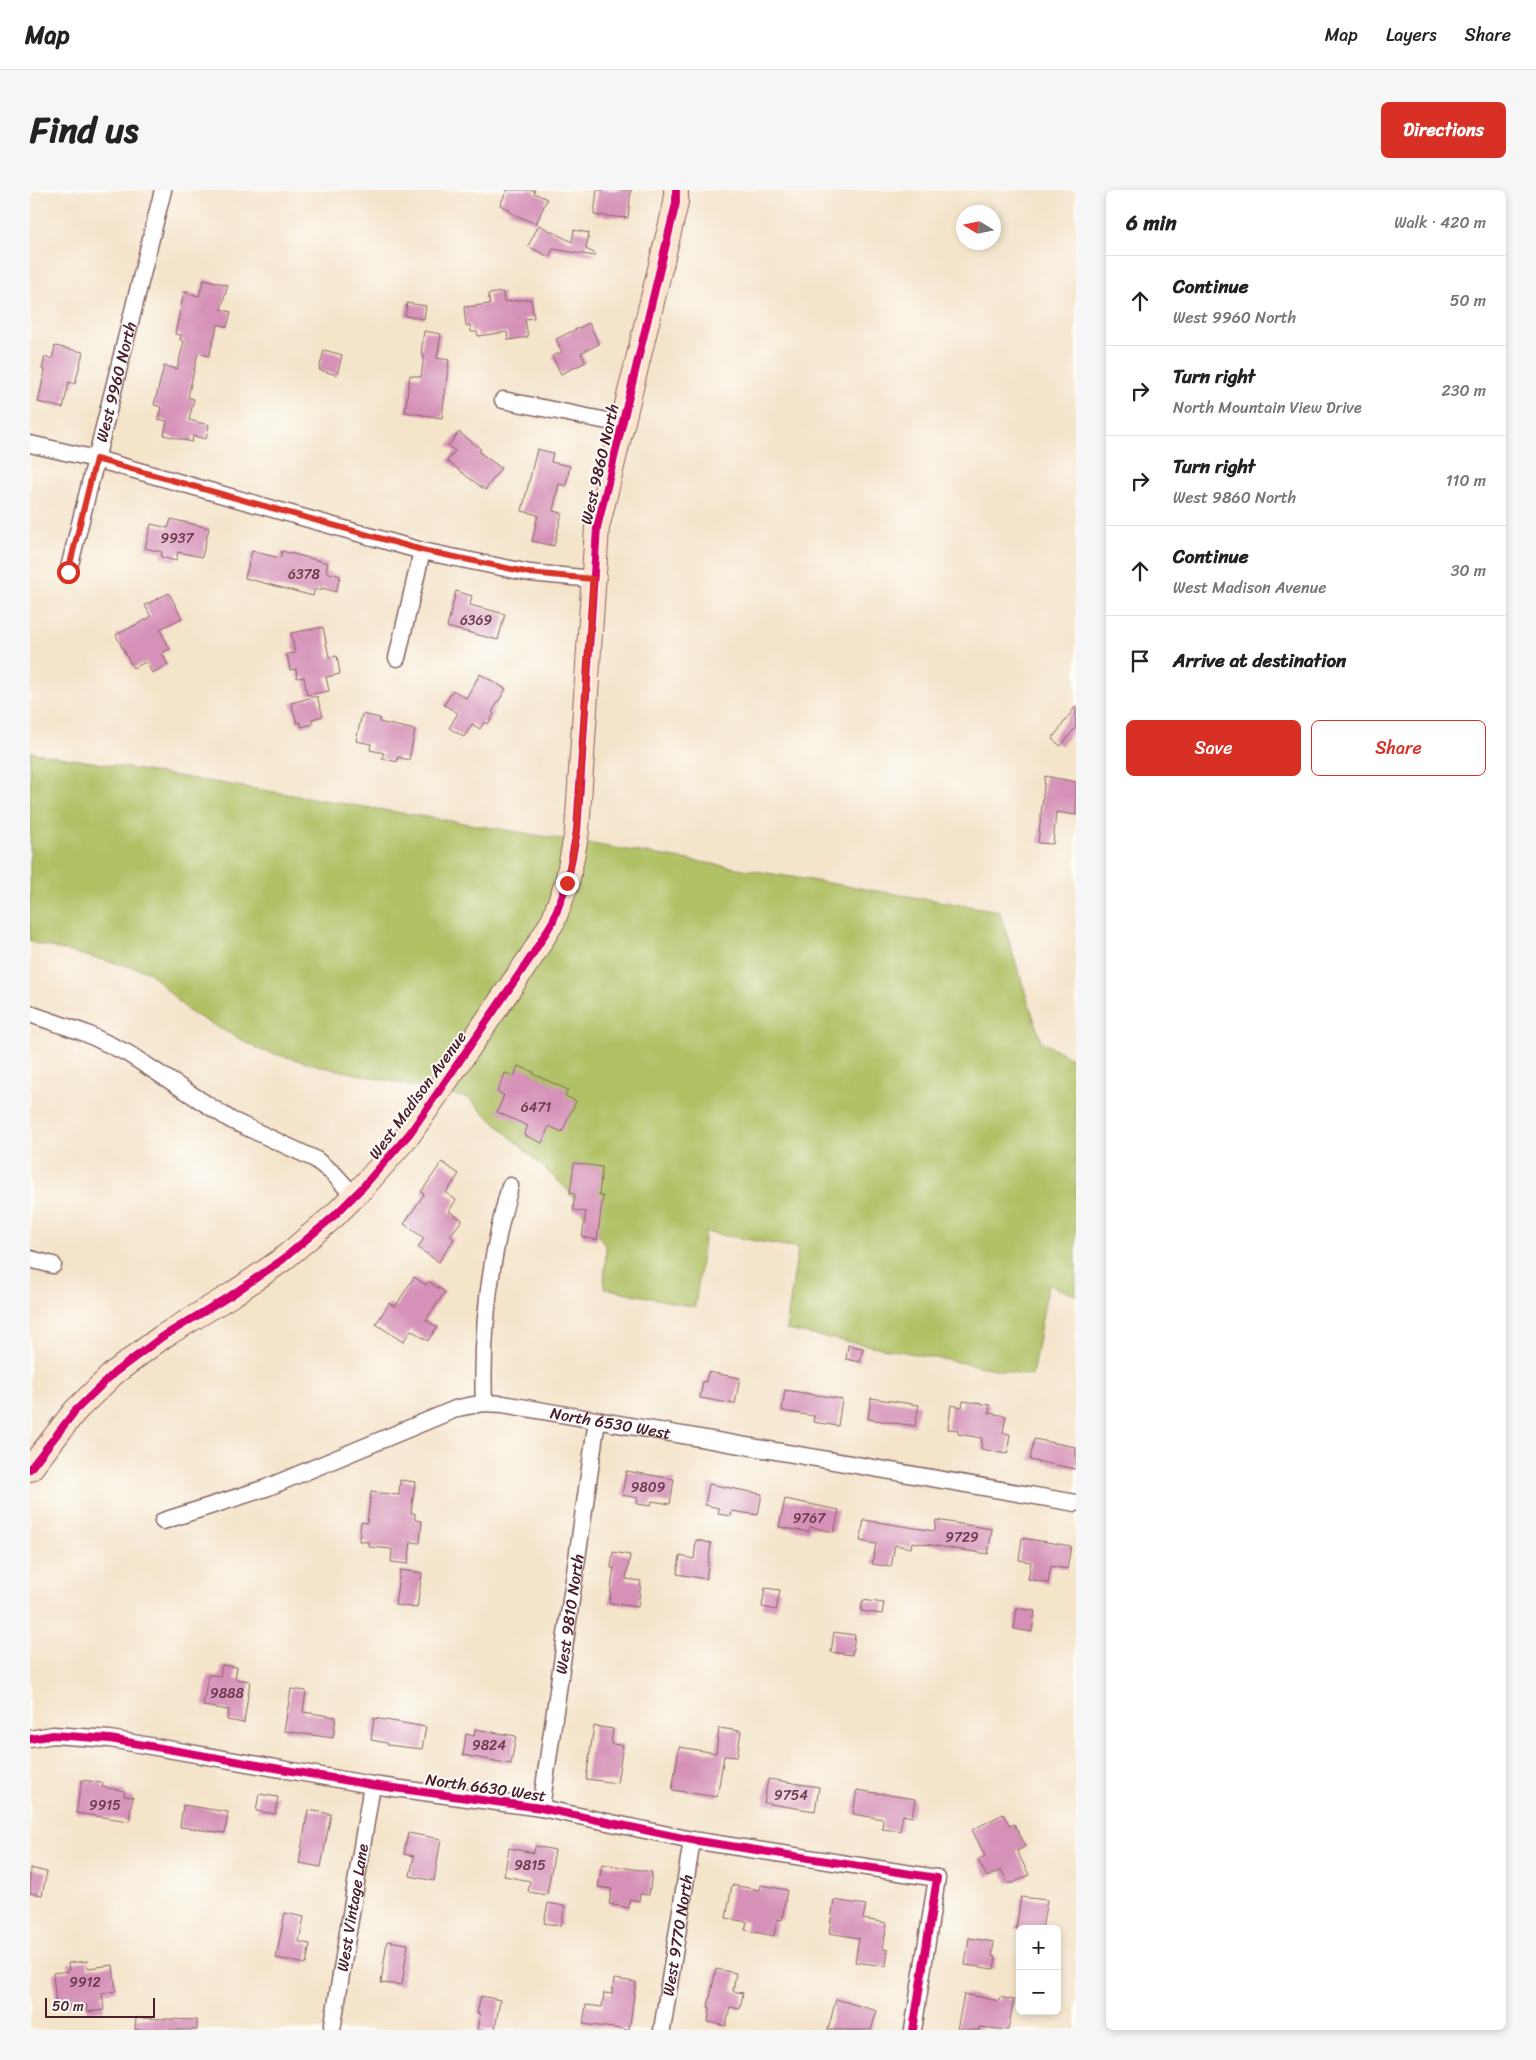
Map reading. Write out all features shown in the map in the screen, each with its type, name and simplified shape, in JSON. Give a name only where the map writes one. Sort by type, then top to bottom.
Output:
[{"type":"street","name":"West 9960 North","points":[[68,572],[163,190]]},
{"type":"street","name":"West 9860 North","points":[[578,810],[597,528],[676,203],[676,190]]},
{"type":"street","points":[[503,400],[622,424]]},
{"type":"street","points":[[30,444],[96,459],[422,550],[530,573],[593,579]]},
{"type":"street","points":[[396,658],[422,550]]},
{"type":"street","name":"West Madison Avenue","points":[[30,1469],[75,1412],[114,1373],[162,1337],[233,1294],[282,1260],[334,1216],[388,1160],[410,1133],[543,939],[561,902],[567,883],[574,853],[578,810]]},
{"type":"street","points":[[30,1014],[85,1033],[127,1053],[231,1120],[315,1159],[334,1174],[354,1196]]},
{"type":"street","points":[[484,1403],[483,1357],[487,1293],[496,1239],[510,1186]]},
{"type":"street","points":[[30,1259],[54,1265]]},
{"type":"street","name":"North 6530 West","points":[[163,1521],[266,1488],[451,1410],[484,1403],[503,1404],[1076,1502]]},
{"type":"street","name":"West 9810 North","points":[[541,1808],[597,1420]]},
{"type":"street","name":"North 6630 West","points":[[30,1739],[53,1735],[110,1739],[372,1785],[541,1808],[692,1840],[937,1878],[913,2030]]},
{"type":"street","name":"West Vintage Lane","points":[[332,2030],[372,1785]]},
{"type":"street","name":"West 9770 North","points":[[662,2030],[692,1840]]},
{"type":"green space","points":[[30,752],[999,911],[1041,1041],[1076,1061],[1076,1295],[1048,1285],[1032,1376],[786,1330],[798,1248],[705,1232],[695,1307],[604,1288],[606,1246],[567,1189],[468,1098],[324,1067],[260,1050],[188,1011],[148,971],[30,942]]},
{"type":"building","points":[[507,190],[535,190],[534,193],[547,199],[536,224],[509,212],[510,210],[500,205]]},
{"type":"building","points":[[597,190],[631,190],[628,218],[594,215]]},
{"type":"building","points":[[539,225],[572,242],[574,230],[589,233],[586,249],[596,254],[595,256],[553,249],[549,257],[528,246]]},
{"type":"building","points":[[204,279],[228,285],[221,309],[231,312],[227,327],[218,324],[209,356],[198,353],[188,397],[194,399],[189,420],[209,425],[206,439],[193,436],[192,442],[164,435],[167,421],[158,419],[161,407],[154,405],[164,366],[177,369],[184,341],[180,340],[181,335],[175,334],[184,292],[199,296]]},
{"type":"building","points":[[503,292],[504,302],[531,299],[534,318],[525,319],[528,337],[508,340],[507,332],[478,336],[477,332],[471,332],[470,325],[466,326],[464,307],[490,304],[488,294]]},
{"type":"building","points":[[407,303],[426,306],[424,319],[405,316]]},
{"type":"building","points":[[589,323],[599,344],[581,353],[586,362],[561,374],[552,356],[562,352],[556,339]]},
{"type":"building","points":[[424,331],[441,334],[437,358],[449,360],[442,418],[405,412],[410,375],[421,377],[424,355],[421,354]]},
{"type":"building","points":[[55,346],[83,352],[75,384],[69,382],[63,408],[38,402],[45,370],[42,369],[45,357],[52,359]]},
{"type":"building","points":[[324,350],[342,355],[337,375],[319,370]]},
{"type":"building","points":[[459,432],[481,449],[479,452],[501,468],[485,490],[447,461],[455,451],[448,446]]},
{"type":"building","points":[[537,449],[553,453],[551,462],[570,466],[566,486],[559,484],[553,511],[562,513],[554,546],[532,541],[538,515],[522,511]]},
{"type":"building","points":[[171,519],[209,528],[202,557],[178,552],[176,561],[161,557],[162,552],[145,548],[151,524],[168,528]]},
{"type":"building","points":[[252,551],[280,558],[282,551],[328,563],[326,572],[340,576],[336,592],[322,588],[321,591],[315,589],[313,596],[245,578]]},
{"type":"building","points":[[456,591],[472,596],[470,605],[505,614],[498,640],[447,627]]},
{"type":"building","points":[[169,593],[182,618],[160,629],[170,649],[162,653],[168,665],[152,673],[146,662],[133,668],[116,635],[151,617],[145,605]]},
{"type":"building","points":[[323,627],[329,657],[337,656],[340,674],[326,677],[329,691],[307,695],[304,677],[297,678],[296,669],[290,670],[287,654],[295,653],[291,633]]},
{"type":"building","points":[[480,674],[506,689],[492,712],[494,714],[488,724],[484,722],[480,729],[472,724],[464,737],[449,728],[458,713],[444,705],[453,690],[466,698]]},
{"type":"building","points":[[317,696],[323,716],[312,719],[313,724],[301,727],[300,722],[297,723],[291,703]]},
{"type":"building","points":[[1076,706],[1076,727],[1061,746],[1052,739]]},
{"type":"building","points":[[362,714],[380,718],[379,722],[415,730],[409,760],[398,757],[397,762],[382,758],[384,753],[370,750],[371,744],[356,741]]},
{"type":"building","points":[[1045,776],[1076,782],[1076,815],[1056,812],[1053,844],[1038,843]]},
{"type":"building","points":[[518,1066],[534,1072],[533,1074],[568,1090],[565,1096],[576,1101],[562,1132],[549,1126],[542,1143],[524,1135],[528,1126],[497,1112],[504,1095],[497,1092],[505,1073],[514,1076]]},
{"type":"building","points":[[442,1162],[459,1174],[446,1193],[456,1200],[449,1211],[462,1220],[450,1236],[454,1239],[439,1262],[418,1248],[424,1238],[404,1224],[424,1194],[421,1192]]},
{"type":"building","points":[[574,1163],[602,1167],[599,1196],[603,1196],[597,1240],[582,1237],[586,1212],[573,1210],[575,1194],[570,1193]]},
{"type":"building","points":[[414,1277],[426,1285],[428,1281],[445,1292],[426,1320],[437,1327],[428,1341],[411,1330],[403,1342],[376,1324],[389,1303],[395,1307]]},
{"type":"building","points":[[848,1345],[863,1348],[860,1362],[846,1359]]},
{"type":"building","points":[[708,1372],[740,1378],[735,1404],[700,1398],[703,1381],[706,1382]]},
{"type":"building","points":[[785,1390],[842,1399],[838,1426],[813,1422],[814,1416],[782,1411]]},
{"type":"building","points":[[871,1398],[919,1405],[915,1426],[868,1419]]},
{"type":"building","points":[[963,1401],[990,1405],[989,1413],[1006,1416],[1003,1433],[1010,1434],[1007,1454],[981,1449],[982,1438],[958,1434],[958,1430],[948,1429],[951,1405],[962,1407]]},
{"type":"building","points":[[1034,1439],[1076,1447],[1076,1469],[1030,1460]]},
{"type":"building","points":[[626,1471],[674,1479],[670,1504],[652,1501],[651,1506],[637,1504],[638,1498],[622,1495]]},
{"type":"building","points":[[400,1480],[415,1482],[411,1513],[415,1513],[415,1520],[422,1521],[420,1543],[411,1542],[408,1564],[391,1562],[392,1549],[369,1547],[369,1542],[359,1541],[361,1522],[367,1523],[371,1492],[399,1495]]},
{"type":"building","points":[[709,1484],[762,1494],[758,1515],[732,1511],[731,1516],[718,1514],[719,1508],[705,1505]]},
{"type":"building","points":[[785,1499],[839,1510],[834,1532],[810,1527],[809,1532],[779,1527]]},
{"type":"building","points":[[864,1520],[935,1531],[936,1520],[992,1529],[988,1554],[912,1542],[911,1548],[895,1545],[891,1567],[872,1564],[876,1544],[860,1541]]},
{"type":"building","points":[[1022,1538],[1071,1546],[1067,1569],[1051,1566],[1048,1583],[1028,1579],[1031,1562],[1019,1560]]},
{"type":"building","points":[[696,1540],[711,1543],[706,1579],[677,1574],[680,1556],[694,1559]]},
{"type":"building","points":[[613,1552],[630,1555],[626,1579],[641,1581],[638,1607],[609,1603],[614,1568],[611,1568]]},
{"type":"building","points":[[400,1570],[422,1573],[417,1608],[395,1605]]},
{"type":"building","points":[[765,1588],[780,1590],[776,1610],[762,1607]]},
{"type":"building","points":[[863,1600],[884,1603],[882,1614],[861,1611]]},
{"type":"building","points":[[1017,1608],[1035,1611],[1032,1632],[1014,1629]]},
{"type":"building","points":[[834,1632],[855,1635],[852,1655],[831,1652]]},
{"type":"building","points":[[222,1665],[237,1667],[235,1679],[250,1681],[244,1723],[227,1720],[229,1710],[203,1706],[208,1675],[220,1676]]},
{"type":"building","points":[[291,1689],[306,1691],[303,1712],[336,1717],[333,1738],[284,1731]]},
{"type":"building","points":[[374,1718],[426,1727],[422,1749],[387,1745],[387,1743],[371,1740]]},
{"type":"building","points":[[594,1726],[613,1729],[611,1744],[623,1745],[617,1783],[586,1779]]},
{"type":"building","points":[[719,1728],[741,1731],[737,1757],[724,1756],[717,1797],[672,1790],[679,1747],[716,1753]]},
{"type":"building","points":[[475,1729],[516,1736],[511,1764],[463,1755],[466,1734],[474,1736]]},
{"type":"building","points":[[768,1779],[819,1787],[815,1811],[764,1803]]},
{"type":"building","points":[[82,1780],[103,1783],[102,1787],[125,1791],[124,1796],[133,1797],[129,1821],[76,1813]]},
{"type":"building","points":[[857,1790],[915,1799],[912,1817],[903,1815],[900,1831],[882,1829],[883,1819],[853,1814]]},
{"type":"building","points":[[259,1794],[278,1797],[275,1814],[256,1811]]},
{"type":"building","points":[[183,1805],[228,1812],[225,1833],[180,1827]]},
{"type":"building","points":[[308,1810],[331,1814],[321,1867],[299,1863]]},
{"type":"building","points":[[1003,1814],[1010,1826],[1014,1824],[1026,1846],[1017,1851],[1029,1875],[1013,1883],[1008,1883],[1001,1870],[987,1877],[978,1860],[985,1856],[972,1830]]},
{"type":"building","points":[[408,1833],[441,1839],[434,1881],[410,1876],[414,1856],[404,1854]]},
{"type":"building","points":[[535,1846],[555,1850],[547,1895],[528,1892],[530,1881],[504,1876],[509,1848],[534,1853]]},
{"type":"building","points":[[602,1864],[652,1872],[649,1895],[640,1894],[639,1901],[630,1899],[629,1908],[609,1904],[612,1889],[598,1887]]},
{"type":"building","points":[[30,1868],[47,1872],[42,1895],[30,1893]]},
{"type":"building","points":[[732,1885],[760,1890],[761,1885],[787,1890],[782,1920],[777,1919],[774,1936],[745,1930],[747,1922],[726,1918]]},
{"type":"building","points":[[1021,1897],[1047,1900],[1043,1925],[1017,1925]]},
{"type":"building","points":[[834,1900],[866,1905],[863,1919],[887,1923],[883,1949],[888,1950],[886,1966],[855,1962],[859,1938],[829,1933]]},
{"type":"building","points":[[548,1903],[565,1906],[561,1926],[544,1923]]},
{"type":"building","points":[[285,1913],[304,1917],[299,1942],[310,1944],[306,1964],[276,1958]]},
{"type":"building","points":[[969,1938],[994,1942],[992,1956],[996,1957],[994,1969],[965,1965]]},
{"type":"building","points":[[387,1941],[408,1944],[402,1985],[381,1983]]},
{"type":"building","points":[[87,1961],[88,1968],[113,1965],[116,1991],[102,1993],[104,2010],[87,2012],[87,2005],[56,2006],[53,1973],[69,1971],[68,1963]]},
{"type":"building","points":[[716,1969],[736,1973],[733,1991],[743,1993],[740,2009],[730,2007],[726,2026],[708,2022],[710,2007],[708,2007]]},
{"type":"building","points":[[614,1979],[636,1982],[629,2030],[583,2024],[586,2005],[602,2007],[604,1993],[612,1994]]},
{"type":"building","points":[[964,1994],[999,2001],[1000,1997],[1014,2000],[1008,2030],[979,2027],[979,2030],[957,2030]]},
{"type":"building","points":[[481,1996],[500,2000],[495,2030],[477,2030],[480,2014],[477,2013]]},
{"type":"building","points":[[836,1999],[877,2011],[871,2030],[828,2030]]},
{"type":"building","points":[[136,2018],[197,2020],[197,2030],[135,2030]]},
{"type":"cycle path","points":[[30,1469],[75,1411],[114,1373],[162,1337],[233,1294],[282,1260],[334,1216],[362,1188],[410,1133],[531,957],[553,921],[567,883],[577,831],[597,528],[676,203],[676,190]]},
{"type":"cycle path","points":[[30,1739],[53,1735],[110,1739],[372,1785],[541,1808],[692,1840],[937,1878],[913,2030]]},
{"type":"route","points":[[68,572],[96,459],[422,550],[530,573],[593,579],[577,831],[567,883]]}]
